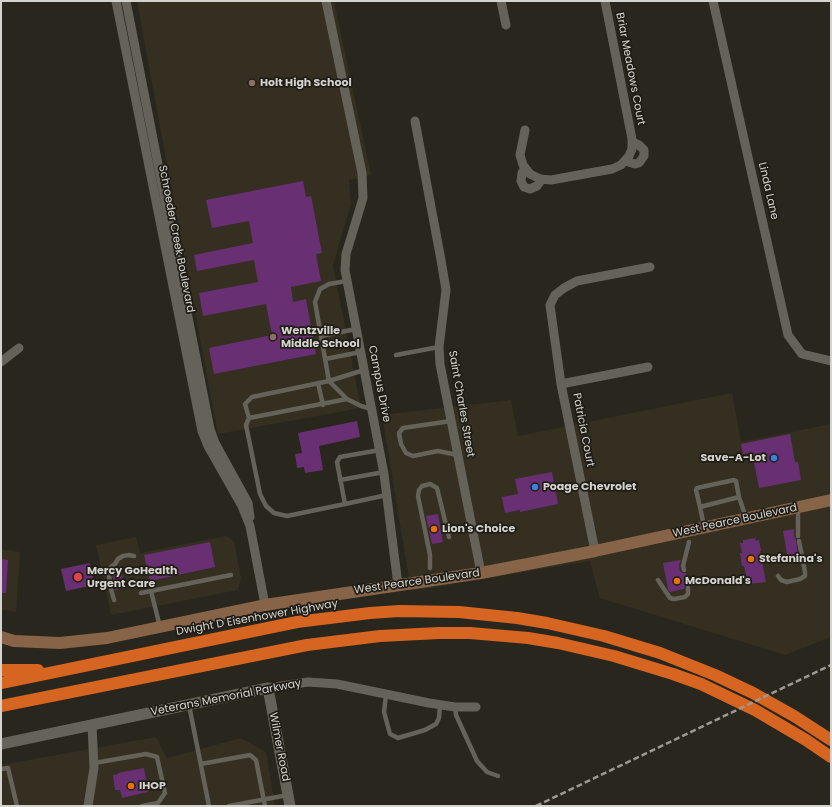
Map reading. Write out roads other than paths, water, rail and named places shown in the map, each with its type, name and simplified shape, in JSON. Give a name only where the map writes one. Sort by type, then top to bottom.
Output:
[{"type":"highway","name":"Dwight D Eisenhower Highway","points":[[1,683],[274,626],[341,616],[400,611],[481,614],[517,618],[574,629],[660,654],[715,675],[753,693],[794,716],[831,740]]},
{"type":"highway","points":[[1,706],[307,645],[380,636],[470,633],[528,638],[558,643],[614,656],[673,674],[721,693],[755,710],[806,740],[831,757]]},
{"type":"highway","points":[[1,670],[64,670]]},
{"type":"main road","name":"West Pearce Boulevard","points":[[1,637],[14,641],[60,643],[107,638],[265,606],[481,573],[595,551],[831,500]]},
{"type":"street","name":"Schroeder Creek Boulevard","points":[[116,1],[202,431],[208,446],[230,475],[248,503],[250,526],[265,606]]},
{"type":"street","name":"Schroeder Creek Boulevard","points":[[126,1],[210,429],[230,475]]},
{"type":"street","name":"Campus Drive","points":[[326,1],[362,173],[362,198],[346,254],[345,270],[384,472],[398,585]]},
{"type":"street","points":[[501,1],[506,24]]},
{"type":"street","name":"Briar Meadows Court","points":[[525,130],[520,155],[525,168],[522,173],[524,187],[530,188],[537,186],[542,179],[551,180],[612,169],[625,161],[629,156],[632,149],[632,142],[605,1]]},
{"type":"street","name":"Linda Lane","points":[[713,1],[788,335],[802,354],[831,361]]},
{"type":"street","name":"Saint Charles Street","points":[[415,121],[446,290],[439,347],[440,364],[481,573]]},
{"type":"street","name":"Briar Meadows Court","points":[[625,161],[635,164],[639,163],[644,156],[644,150],[639,145],[632,142]]},
{"type":"street","points":[[525,168],[530,174],[542,179]]},
{"type":"street","name":"Patricia Court","points":[[595,551],[561,384],[550,305],[555,296],[564,288],[577,281],[650,267]]},
{"type":"street","points":[[1,362],[19,348]]},
{"type":"street","name":"Patricia Court","points":[[561,384],[648,367]]},
{"type":"street","name":"Veterans Memorial Parkway","points":[[1,744],[268,688],[308,682],[337,684],[455,708],[476,708]]},
{"type":"street","name":"Wilmer Road","points":[[268,688],[289,800]]},
{"type":"street","points":[[88,806],[91,796],[94,763],[92,725]]},
{"type":"lane","points":[[347,281],[329,284],[320,289],[315,302],[329,381],[347,399],[361,406],[372,409]]},
{"type":"lane","points":[[321,336],[356,329]]},
{"type":"lane","points":[[396,355],[439,347]]},
{"type":"lane","points":[[325,359],[361,352]]},
{"type":"lane","points":[[364,370],[329,381],[252,396],[245,404],[249,418],[246,425],[260,494],[266,506],[274,513],[287,516],[387,494]]},
{"type":"lane","points":[[318,383],[323,405]]},
{"type":"lane","points":[[249,418],[323,405],[347,399]]},
{"type":"lane","points":[[451,421],[403,428],[399,433],[401,444],[406,453],[413,456],[438,451],[458,455]]},
{"type":"lane","points":[[345,504],[337,462],[340,457],[380,450]]},
{"type":"lane","points":[[340,480],[384,472]]},
{"type":"lane","points":[[704,527],[696,490],[697,488],[734,480],[736,481],[739,497],[746,518]]},
{"type":"lane","points":[[430,568],[430,555],[418,496],[419,490],[422,486],[430,484],[437,488],[449,537]]},
{"type":"lane","points":[[700,507],[739,497]]},
{"type":"lane","points":[[778,576],[781,580],[787,582],[800,579],[804,576],[805,572],[799,539],[798,513]]},
{"type":"lane","points":[[684,570],[689,542]]},
{"type":"lane","points":[[110,583],[108,569],[123,556],[134,556]]},
{"type":"lane","points":[[142,593],[231,575]]},
{"type":"lane","points":[[658,580],[670,598],[674,599],[685,597],[688,594],[688,588]]},
{"type":"lane","points":[[111,589],[114,600]]},
{"type":"lane","points":[[151,591],[160,627]]},
{"type":"lane","points":[[386,695],[384,712],[390,734],[398,738],[425,730],[436,724],[439,718],[440,705]]},
{"type":"lane","points":[[189,705],[209,806]]},
{"type":"lane","points":[[455,708],[456,715],[477,761],[487,772],[498,776]]},
{"type":"lane","points":[[94,763],[146,754],[158,757],[165,792],[158,803],[142,806]]},
{"type":"lane","points":[[201,764],[250,755],[256,760],[264,806]]},
{"type":"lane","points":[[1,769],[8,768],[17,806]]},
{"type":"lane","points":[[229,806],[263,800],[289,800]]},
{"type":"railway","points":[[536,806],[831,665]]},
{"type":"place","name":"Holt High School","points":[[252,83]]},
{"type":"place","name":"Wentzville Middle School","points":[[273,337]]},
{"type":"place","name":"Save-A-Lot","points":[[774,458]]},
{"type":"place","name":"Poage Chevrolet","points":[[535,487]]},
{"type":"place","name":"Lion's Choice","points":[[434,529]]},
{"type":"place","name":"Stefanina's","points":[[751,559]]},
{"type":"place","name":"Mercy GoHealth Urgent Care","points":[[78,577]]},
{"type":"place","name":"McDonald's","points":[[677,581]]},
{"type":"place","name":"IHOP","points":[[131,786]]}]
